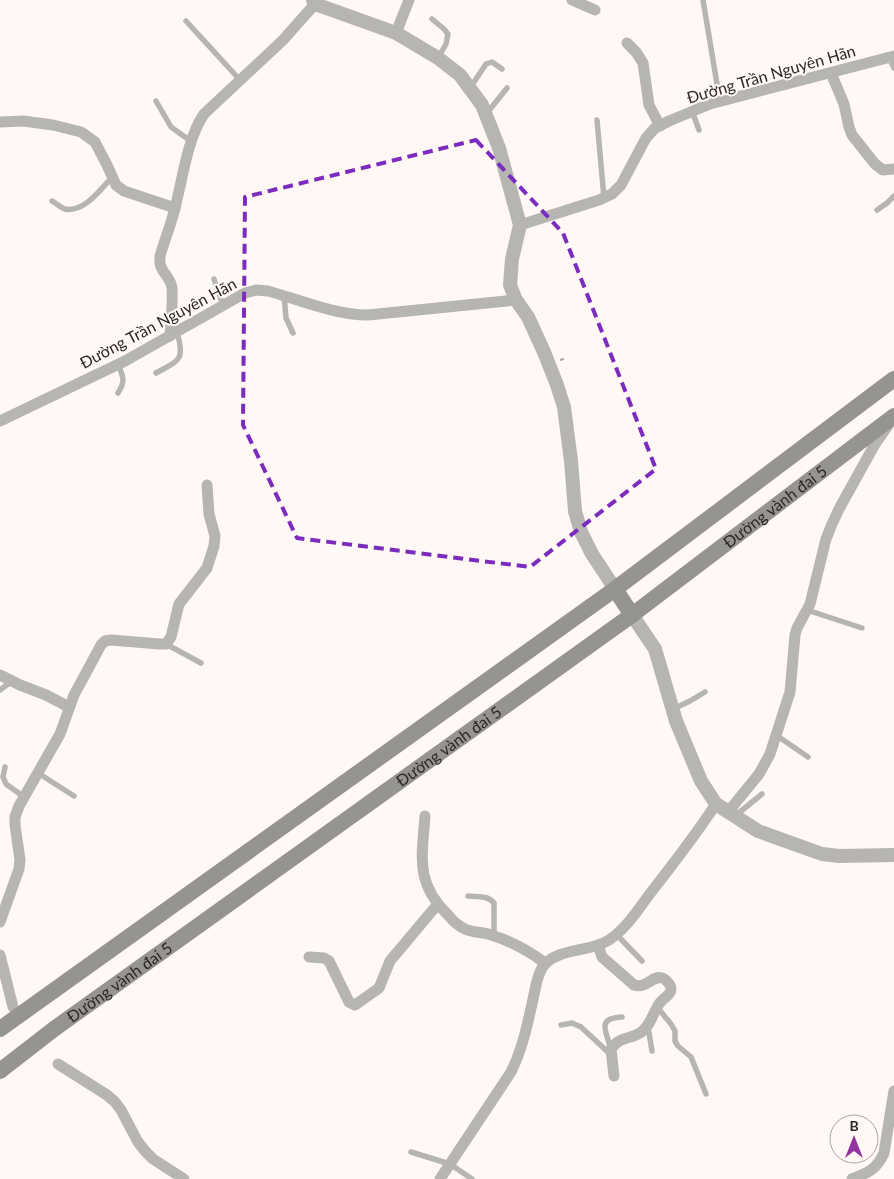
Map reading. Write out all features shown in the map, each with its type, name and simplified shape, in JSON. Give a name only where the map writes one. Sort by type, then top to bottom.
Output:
[{"type":"main road","name":"Đường vành đai 5","points":[[0,1028],[615,589],[894,379]]},
{"type":"main road","name":"Đường vành đai 5","points":[[0,1071],[54,1029],[632,615],[894,416]]},
{"type":"main road","points":[[615,589],[632,615]]},
{"type":"street","points":[[396,33],[409,0]]},
{"type":"street","points":[[572,0],[595,10]]},
{"type":"street","points":[[174,334],[172,288],[159,262],[192,142],[198,123],[204,114],[283,40],[314,2],[396,33],[438,58],[460,75],[482,105],[500,148],[520,225],[512,258],[510,285],[516,300],[528,317],[544,352],[564,407],[569,440],[575,511],[581,532],[592,554],[615,589]]},
{"type":"street","points":[[627,43],[643,63],[649,106],[660,126]]},
{"type":"street","name":"Đường Trần Nguyên Hãn","points":[[520,225],[612,194],[621,185],[646,138],[655,128],[692,111],[831,73],[892,60]]},
{"type":"street","points":[[831,73],[844,104],[852,135],[875,164],[883,170],[894,169]]},
{"type":"street","points":[[0,122],[23,121],[53,125],[81,132],[95,142],[108,165],[116,185],[124,191],[175,208]]},
{"type":"street","name":"Đường Trần Nguyên Hãn","points":[[0,421],[118,364],[244,294],[256,290],[284,295],[341,313],[355,315],[516,300]]},
{"type":"street","points":[[731,814],[765,765],[770,754],[791,684],[795,635],[808,610],[826,539],[832,524],[875,444],[894,416]]},
{"type":"street","points":[[0,922],[19,869],[20,860],[15,817],[24,797],[60,734],[74,695],[101,645],[105,641],[111,640],[166,644],[171,637],[182,598],[207,568],[215,536],[209,514],[207,485]]},
{"type":"street","points":[[632,615],[655,649],[676,722],[701,781],[716,804],[758,831],[822,854],[838,856],[894,855]]},
{"type":"street","points":[[0,676],[46,695],[69,707]]},
{"type":"street","points":[[440,1179],[511,1072],[520,1049],[540,971],[545,963],[557,956],[598,945],[616,934],[637,912],[696,834],[716,804]]},
{"type":"street","points":[[425,816],[423,874],[427,887],[437,905],[459,926],[520,946],[545,963]]},
{"type":"street","points":[[309,957],[324,958],[329,961],[349,1002],[355,1006],[379,988],[390,961],[437,905]]},
{"type":"street","points":[[598,945],[602,957],[634,985],[639,987],[661,977],[670,984],[671,989],[670,993],[657,1007],[644,1030],[615,1043],[611,1052],[614,1076]]},
{"type":"street","points":[[0,955],[14,1007]]},
{"type":"street","points":[[58,1064],[115,1102],[145,1151],[153,1159],[184,1179]]},
{"type":"street","points":[[852,1179],[873,1169],[880,1162],[884,1153],[894,1091]]},
{"type":"lane","points":[[703,0],[720,102]]},
{"type":"lane","points":[[432,20],[448,34],[446,44],[438,58]]},
{"type":"lane","points":[[186,21],[240,80]]},
{"type":"lane","points":[[470,88],[486,64],[492,62],[502,69]]},
{"type":"lane","points":[[486,115],[507,88]]},
{"type":"lane","points":[[156,101],[171,127],[192,142]]},
{"type":"lane","points":[[692,111],[699,130]]},
{"type":"lane","points":[[597,120],[604,198]]},
{"type":"lane","points":[[52,201],[64,209],[83,207],[113,176]]},
{"type":"lane","points":[[877,210],[894,196]]},
{"type":"lane","points":[[214,279],[223,306]]},
{"type":"lane","points":[[284,295],[286,318],[293,333]]},
{"type":"lane","points":[[156,373],[180,358],[182,351],[174,334]]},
{"type":"lane","points":[[118,364],[123,376],[123,384],[118,393]]},
{"type":"lane","points":[[808,610],[862,628]]},
{"type":"lane","points":[[166,644],[202,663]]},
{"type":"lane","points":[[0,690],[12,681]]},
{"type":"lane","points":[[673,709],[705,692]]},
{"type":"lane","points":[[776,735],[808,757]]},
{"type":"lane","points":[[5,767],[3,777],[6,784],[24,797]]},
{"type":"lane","points":[[38,773],[74,796]]},
{"type":"lane","points":[[731,814],[762,794]]},
{"type":"lane","points":[[468,896],[487,898],[493,901],[494,936]]},
{"type":"lane","points":[[616,934],[642,961]]},
{"type":"lane","points":[[657,1007],[671,1024],[678,1046],[691,1057],[706,1094]]},
{"type":"lane","points":[[611,1052],[605,1022],[612,1018],[622,1017]]},
{"type":"lane","points":[[561,1026],[572,1023],[582,1027],[611,1052]]},
{"type":"lane","points":[[647,1025],[652,1050]]},
{"type":"lane","points":[[411,1152],[450,1164],[472,1179]]},
{"type":"highlighted area","points":[[476,140],[563,233],[656,469],[530,567],[297,538],[243,425],[245,197]]}]
